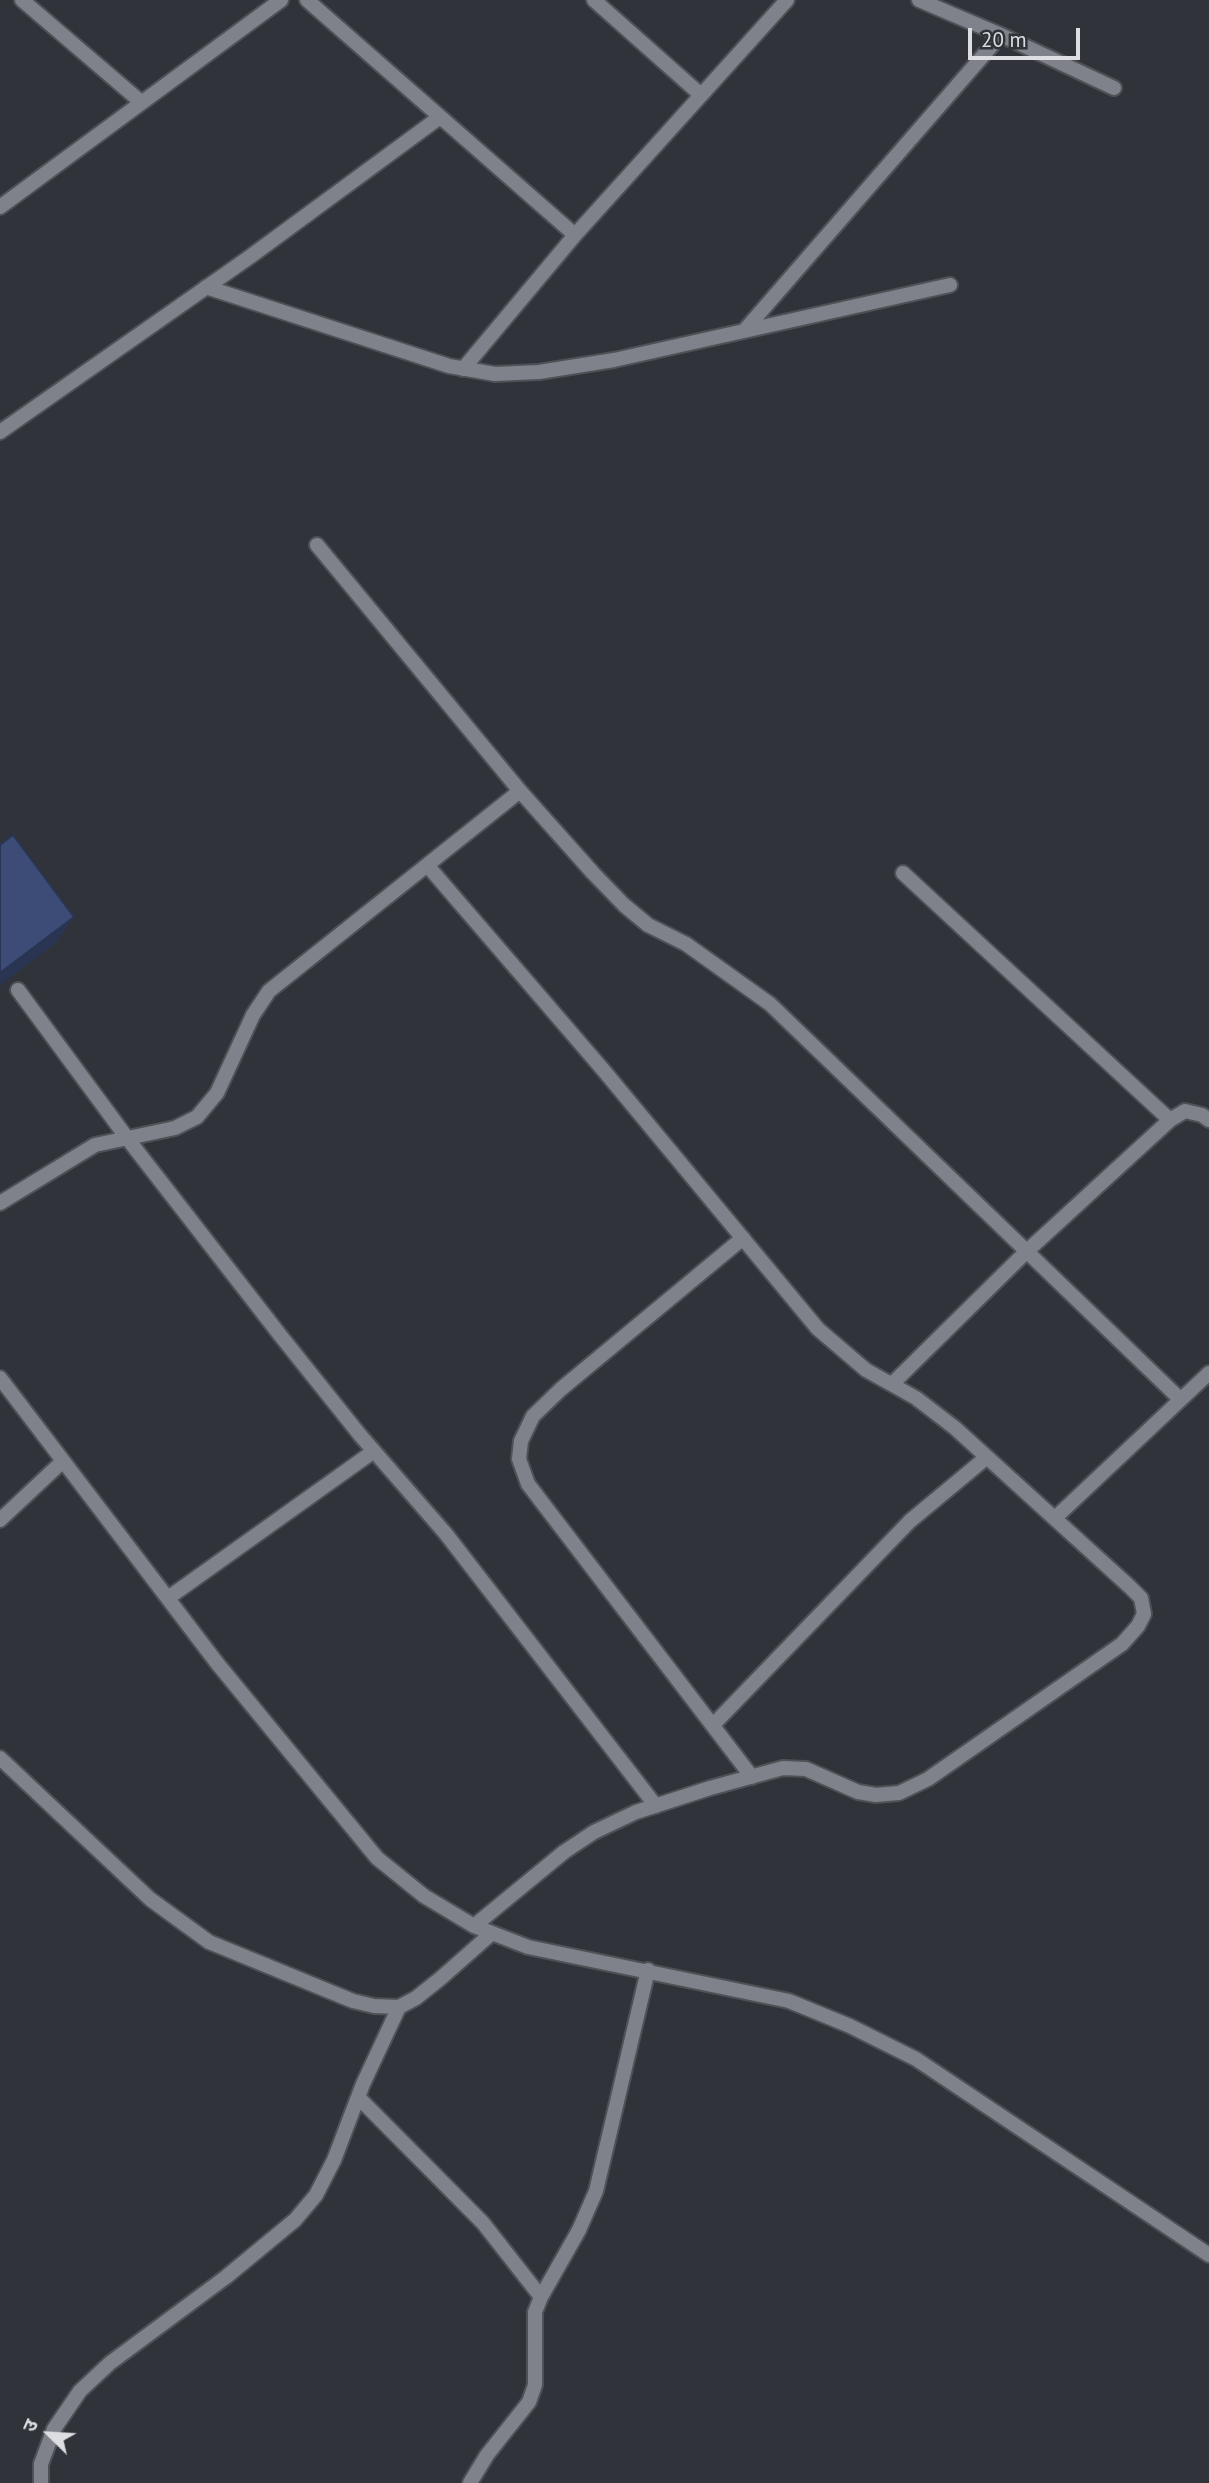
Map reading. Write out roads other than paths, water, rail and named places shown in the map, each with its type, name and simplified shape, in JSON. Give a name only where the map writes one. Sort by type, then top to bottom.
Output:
[{"type":"street","points":[[22,0],[141,102]]},
{"type":"street","points":[[0,207],[281,0]]},
{"type":"street","points":[[307,0],[575,235]]},
{"type":"street","points":[[594,0],[701,95]]},
{"type":"street","points":[[463,369],[575,235],[787,0]]},
{"type":"street","points":[[919,0],[1002,35],[1114,89]]},
{"type":"street","points":[[744,331],[1002,35]]},
{"type":"street","points":[[0,432],[440,117]]},
{"type":"street","points":[[206,287],[463,369],[495,374],[539,372],[614,360],[950,285]]},
{"type":"street","points":[[317,545],[520,791],[624,905],[648,925],[686,944],[770,1004],[1180,1399]]},
{"type":"street","points":[[0,1203],[95,1145],[175,1128],[197,1117],[217,1093],[253,1015],[269,991],[520,791]]},
{"type":"street","points":[[428,865],[605,1072],[818,1329],[866,1370],[916,1398],[955,1428],[1141,1598],[1144,1614],[1138,1626],[1122,1644],[928,1779],[899,1793],[876,1795],[859,1792],[806,1769],[783,1768],[636,1812],[594,1832],[564,1852],[474,1926]]},
{"type":"street","points":[[903,873],[1170,1120]]},
{"type":"street","points":[[18,990],[127,1138],[280,1335],[374,1451],[446,1534],[656,1806]]},
{"type":"street","points":[[892,1384],[1026,1252],[1170,1120],[1185,1111],[1202,1115],[1209,1120]]},
{"type":"street","points":[[743,1238],[561,1388],[533,1416],[521,1441],[519,1459],[528,1484],[752,1777]]},
{"type":"street","points":[[1055,1518],[1209,1373]]},
{"type":"street","points":[[0,1378],[217,1662],[377,1858],[424,1896],[474,1926],[528,1947],[789,2001],[850,2026],[916,2059],[1209,2255]]},
{"type":"street","points":[[168,1598],[374,1451]]},
{"type":"street","points":[[713,1725],[911,1521],[987,1457]]},
{"type":"street","points":[[0,1520],[63,1461]]},
{"type":"street","points":[[0,1758],[150,1899],[209,1941],[353,2001],[400,2007]]},
{"type":"street","points":[[41,2483],[41,2464],[54,2429],[80,2391],[110,2363],[226,2277],[295,2220],[309,2203],[334,2160],[358,2097],[400,2007],[416,1998],[492,1933]]},
{"type":"street","points":[[470,2483],[487,2455],[529,2402],[535,2385],[535,2312],[579,2230],[596,2191],[648,1970]]},
{"type":"street","points":[[358,2097],[483,2223],[541,2297]]}]
